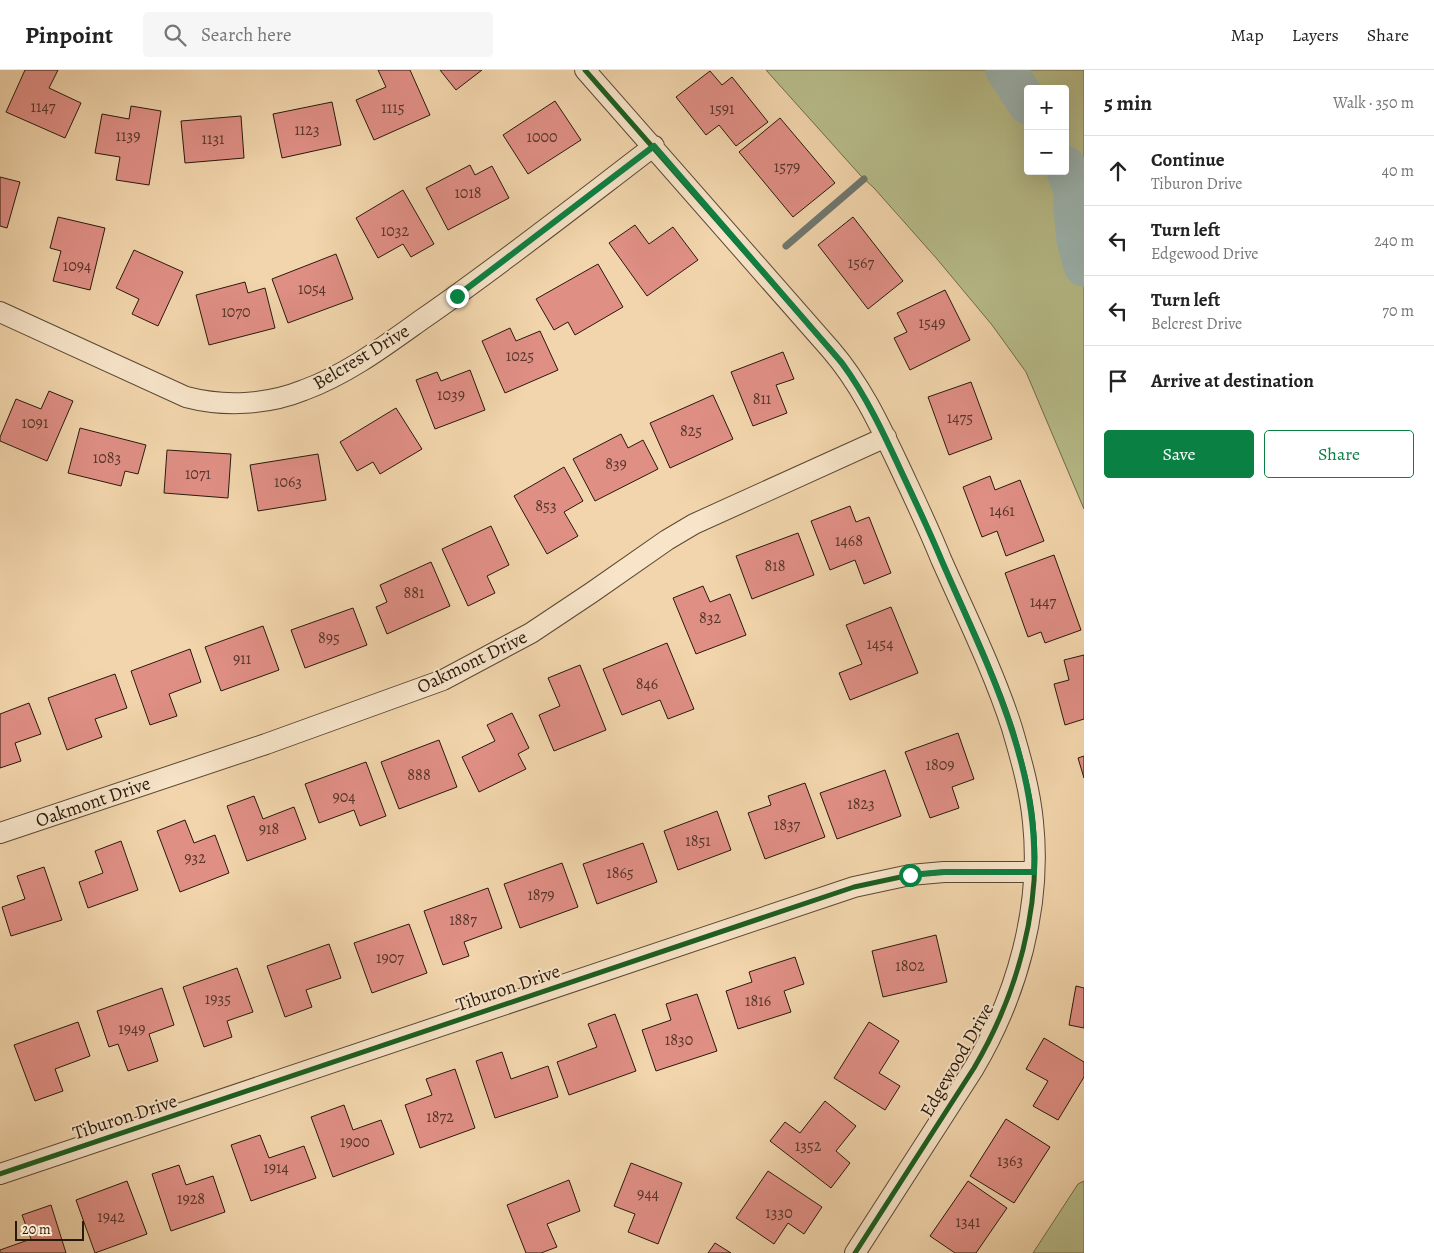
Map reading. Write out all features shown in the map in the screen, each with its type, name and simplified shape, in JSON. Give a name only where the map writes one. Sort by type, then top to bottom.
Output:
[{"type":"street","name":"Edgewood Drive","points":[[586,70],[842,363],[860,389],[886,437],[932,537],[997,688],[1023,766],[1033,824],[1034,872],[1031,906],[1012,991],[992,1039],[855,1253]]},
{"type":"street","name":"Belcrest Drive","points":[[1,313],[186,397],[201,401],[234,404],[290,395],[326,381],[396,338],[457,296],[654,146]]},
{"type":"street","name":"Oakmont Drive","points":[[0,833],[266,744],[444,680],[530,633],[576,604],[666,540],[687,528],[886,437]]},
{"type":"street","name":"Tiburon Drive","points":[[0,1174],[854,887],[910,875],[944,872],[1034,872]]},
{"type":"green space","points":[[766,70],[1084,70],[1084,509],[1026,372],[992,325],[874,188]]},
{"type":"green space","points":[[1084,1181],[1084,1253],[1033,1253],[1078,1184]]},
{"type":"building","points":[[25,70],[58,70],[49,88],[81,103],[65,138],[6,112]]},
{"type":"building","points":[[378,70],[410,70],[430,115],[374,140],[356,100],[386,87]]},
{"type":"building","points":[[440,70],[482,70],[456,90]]},
{"type":"building","points":[[710,71],[722,85],[732,77],[768,122],[736,146],[719,125],[706,135],[676,97]]},
{"type":"building","points":[[555,101],[581,140],[528,174],[503,135]]},
{"type":"building","points":[[332,102],[341,145],[282,158],[273,114]]},
{"type":"building","points":[[131,106],[161,111],[149,185],[116,180],[120,157],[95,153],[102,114],[129,119]]},
{"type":"building","points":[[241,116],[244,158],[185,163],[181,121]]},
{"type":"building","points":[[780,118],[835,183],[793,217],[739,152]]},
{"type":"building","points":[[470,165],[475,175],[492,166],[509,198],[448,230],[426,188]]},
{"type":"building","points":[[0,177],[20,182],[7,228],[0,226]]},
{"type":"building","points":[[403,190],[434,244],[411,257],[403,244],[378,258],[356,218]]},
{"type":"building","points":[[58,217],[105,228],[90,290],[53,281],[61,251],[50,248]]},
{"type":"building","points":[[853,217],[903,281],[868,309],[818,245]]},
{"type":"building","points":[[635,225],[649,244],[673,227],[698,260],[647,296],[609,243]]},
{"type":"building","points":[[134,250],[183,272],[158,326],[132,314],[139,299],[116,288]]},
{"type":"building","points":[[336,254],[353,299],[288,323],[272,279]]},
{"type":"building","points":[[598,264],[623,307],[575,335],[568,322],[554,330],[536,299]]},
{"type":"building","points":[[245,282],[248,293],[265,288],[275,328],[209,345],[196,295]]},
{"type":"building","points":[[945,290],[970,340],[910,370],[894,338],[907,332],[897,313]]},
{"type":"building","points":[[510,328],[516,341],[540,331],[558,370],[505,393],[482,341]]},
{"type":"building","points":[[783,352],[794,379],[776,385],[787,413],[753,426],[731,372]]},
{"type":"building","points":[[470,370],[485,410],[435,429],[416,380],[437,372],[441,381]]},
{"type":"building","points":[[971,382],[992,439],[949,455],[928,397]]},
{"type":"building","points":[[49,391],[73,401],[47,461],[0,441],[0,437],[16,399],[41,409]]},
{"type":"building","points":[[713,395],[733,439],[670,468],[650,423]]},
{"type":"building","points":[[396,408],[422,449],[380,474],[373,462],[357,471],[340,442]]},
{"type":"building","points":[[80,428],[146,445],[138,474],[125,471],[121,486],[68,473]]},
{"type":"building","points":[[621,434],[628,448],[643,440],[658,469],[595,501],[573,459]]},
{"type":"building","points":[[167,450],[231,454],[228,498],[164,493]]},
{"type":"building","points":[[318,454],[326,500],[258,511],[250,465]]},
{"type":"building","points":[[564,467],[583,501],[564,512],[578,536],[547,554],[514,496]]},
{"type":"building","points":[[990,476],[995,490],[1020,480],[1044,541],[1006,556],[997,531],[982,537],[963,487]]},
{"type":"building","points":[[850,506],[856,522],[869,517],[891,573],[864,584],[855,560],[830,570],[811,521]]},
{"type":"building","points":[[491,526],[509,565],[487,576],[495,593],[468,606],[442,549]]},
{"type":"building","points":[[798,533],[814,575],[752,599],[736,556]]},
{"type":"building","points":[[1054,555],[1081,630],[1045,643],[1041,632],[1028,637],[1005,573]]},
{"type":"building","points":[[431,562],[450,606],[387,634],[376,607],[387,602],[380,585]]},
{"type":"building","points":[[703,586],[710,602],[730,594],[746,635],[696,654],[673,598]]},
{"type":"building","points":[[891,607],[918,673],[850,700],[839,673],[862,664],[846,625]]},
{"type":"building","points":[[353,608],[367,645],[305,668],[291,630]]},
{"type":"building","points":[[263,626],[279,670],[221,691],[205,647]]},
{"type":"building","points":[[667,643],[694,709],[668,719],[660,700],[622,715],[603,669]]},
{"type":"building","points":[[190,649],[201,682],[169,694],[177,716],[150,725],[131,671]]},
{"type":"building","points":[[1084,655],[1084,719],[1065,725],[1054,684],[1069,680],[1064,660]]},
{"type":"building","points":[[580,665],[606,730],[554,751],[539,715],[560,706],[548,678]]},
{"type":"building","points":[[115,674],[127,708],[95,719],[102,737],[67,750],[48,698]]},
{"type":"building","points":[[29,703],[41,734],[15,743],[21,761],[0,768],[0,714]]},
{"type":"building","points":[[512,713],[529,748],[518,754],[526,769],[479,792],[462,757],[495,741],[487,725]]},
{"type":"building","points":[[958,733],[974,779],[952,787],[959,808],[930,818],[905,752]]},
{"type":"building","points":[[439,740],[457,787],[399,809],[381,762]]},
{"type":"building","points":[[1084,756],[1084,778],[1078,758]]},
{"type":"building","points":[[366,762],[386,816],[360,826],[354,810],[319,823],[305,784]]},
{"type":"building","points":[[885,770],[901,816],[837,839],[820,793]]},
{"type":"building","points":[[805,783],[825,837],[765,859],[748,813],[771,805],[768,796]]},
{"type":"building","points":[[254,796],[263,819],[294,807],[306,839],[247,861],[227,806]]},
{"type":"building","points":[[717,811],[731,850],[678,870],[664,831]]},
{"type":"building","points":[[185,820],[194,843],[215,835],[229,873],[180,892],[157,831]]},
{"type":"building","points":[[121,841],[138,890],[88,908],[79,882],[103,873],[95,851]]},
{"type":"building","points":[[643,843],[657,882],[597,904],[583,864]]},
{"type":"building","points":[[562,863],[578,907],[520,928],[504,884]]},
{"type":"building","points":[[44,867],[62,920],[11,936],[2,907],[25,899],[17,876]]},
{"type":"building","points":[[488,888],[502,928],[464,942],[469,956],[443,965],[424,911]]},
{"type":"building","points":[[409,924],[427,973],[372,993],[354,943]]},
{"type":"building","points":[[936,935],[947,982],[883,997],[872,951]]},
{"type":"building","points":[[329,944],[341,978],[306,990],[312,1007],[285,1017],[267,966]]},
{"type":"building","points":[[795,957],[804,984],[784,991],[791,1012],[738,1029],[726,991],[752,982],[749,972]]},
{"type":"building","points":[[237,968],[253,1012],[227,1021],[232,1037],[204,1047],[183,987]]},
{"type":"building","points":[[1076,986],[1084,988],[1084,1028],[1069,1025]]},
{"type":"building","points":[[162,988],[174,1025],[149,1034],[158,1061],[128,1071],[118,1044],[109,1047],[97,1011]]},
{"type":"building","points":[[697,994],[717,1051],[656,1071],[642,1030],[671,1020],[666,1004]]},
{"type":"building","points":[[615,1014],[636,1071],[569,1095],[557,1062],[597,1047],[588,1024]]},
{"type":"building","points":[[78,1022],[90,1056],[55,1069],[63,1091],[35,1101],[14,1045]]},
{"type":"building","points":[[869,1022],[899,1041],[879,1073],[900,1086],[885,1110],[834,1078]]},
{"type":"building","points":[[1044,1038],[1084,1062],[1084,1077],[1058,1120],[1033,1106],[1048,1081],[1026,1069]]},
{"type":"building","points":[[502,1052],[511,1079],[548,1066],[558,1097],[495,1118],[476,1061]]},
{"type":"building","points":[[455,1069],[475,1128],[420,1148],[405,1105],[432,1095],[426,1079]]},
{"type":"building","points":[[825,1101],[856,1126],[836,1151],[850,1163],[831,1188],[770,1141],[785,1122],[800,1133]]},
{"type":"building","points":[[344,1105],[353,1130],[381,1120],[394,1154],[333,1177],[311,1117]]},
{"type":"building","points":[[1006,1119],[1050,1147],[1014,1203],[970,1176]]},
{"type":"building","points":[[260,1135],[269,1158],[304,1146],[316,1178],[251,1201],[231,1145]]},
{"type":"building","points":[[631,1163],[682,1183],[658,1244],[628,1232],[635,1214],[614,1206]]},
{"type":"building","points":[[179,1165],[186,1185],[213,1176],[225,1212],[171,1231],[152,1174]]},
{"type":"building","points":[[768,1171],[822,1207],[804,1234],[788,1223],[774,1244],[736,1218]]},
{"type":"building","points":[[569,1180],[580,1211],[547,1224],[557,1247],[541,1253],[526,1253],[507,1205]]},
{"type":"building","points":[[127,1181],[147,1234],[95,1253],[76,1200]]},
{"type":"building","points":[[968,1181],[1007,1208],[976,1253],[955,1253],[930,1236]]},
{"type":"building","points":[[51,1205],[66,1253],[0,1253],[0,1250],[31,1239],[22,1215]]},
{"type":"building","points":[[715,1243],[731,1253],[708,1253]]},
{"type":"waterway","points":[[1006,70],[1024,98]]},
{"type":"waterway","points":[[1068,175],[1074,191],[1077,240],[1084,266]]},
{"type":"waterway","points":[[786,246],[864,179]]},
{"type":"cycle path","points":[[585,70],[831,350],[852,378],[870,408],[917,503],[988,664],[1005,707],[1025,775],[1033,822],[1034,886],[1030,918],[1023,949],[1003,1011],[974,1068],[855,1253]]},
{"type":"cycle path","points":[[0,1174],[854,887],[910,875],[944,872],[1034,872]]},
{"type":"route","points":[[457,296],[654,146],[842,363],[867,400],[886,437],[928,528],[997,688],[1023,766],[1032,814],[1035,854],[1034,872],[944,872],[910,875]]}]
